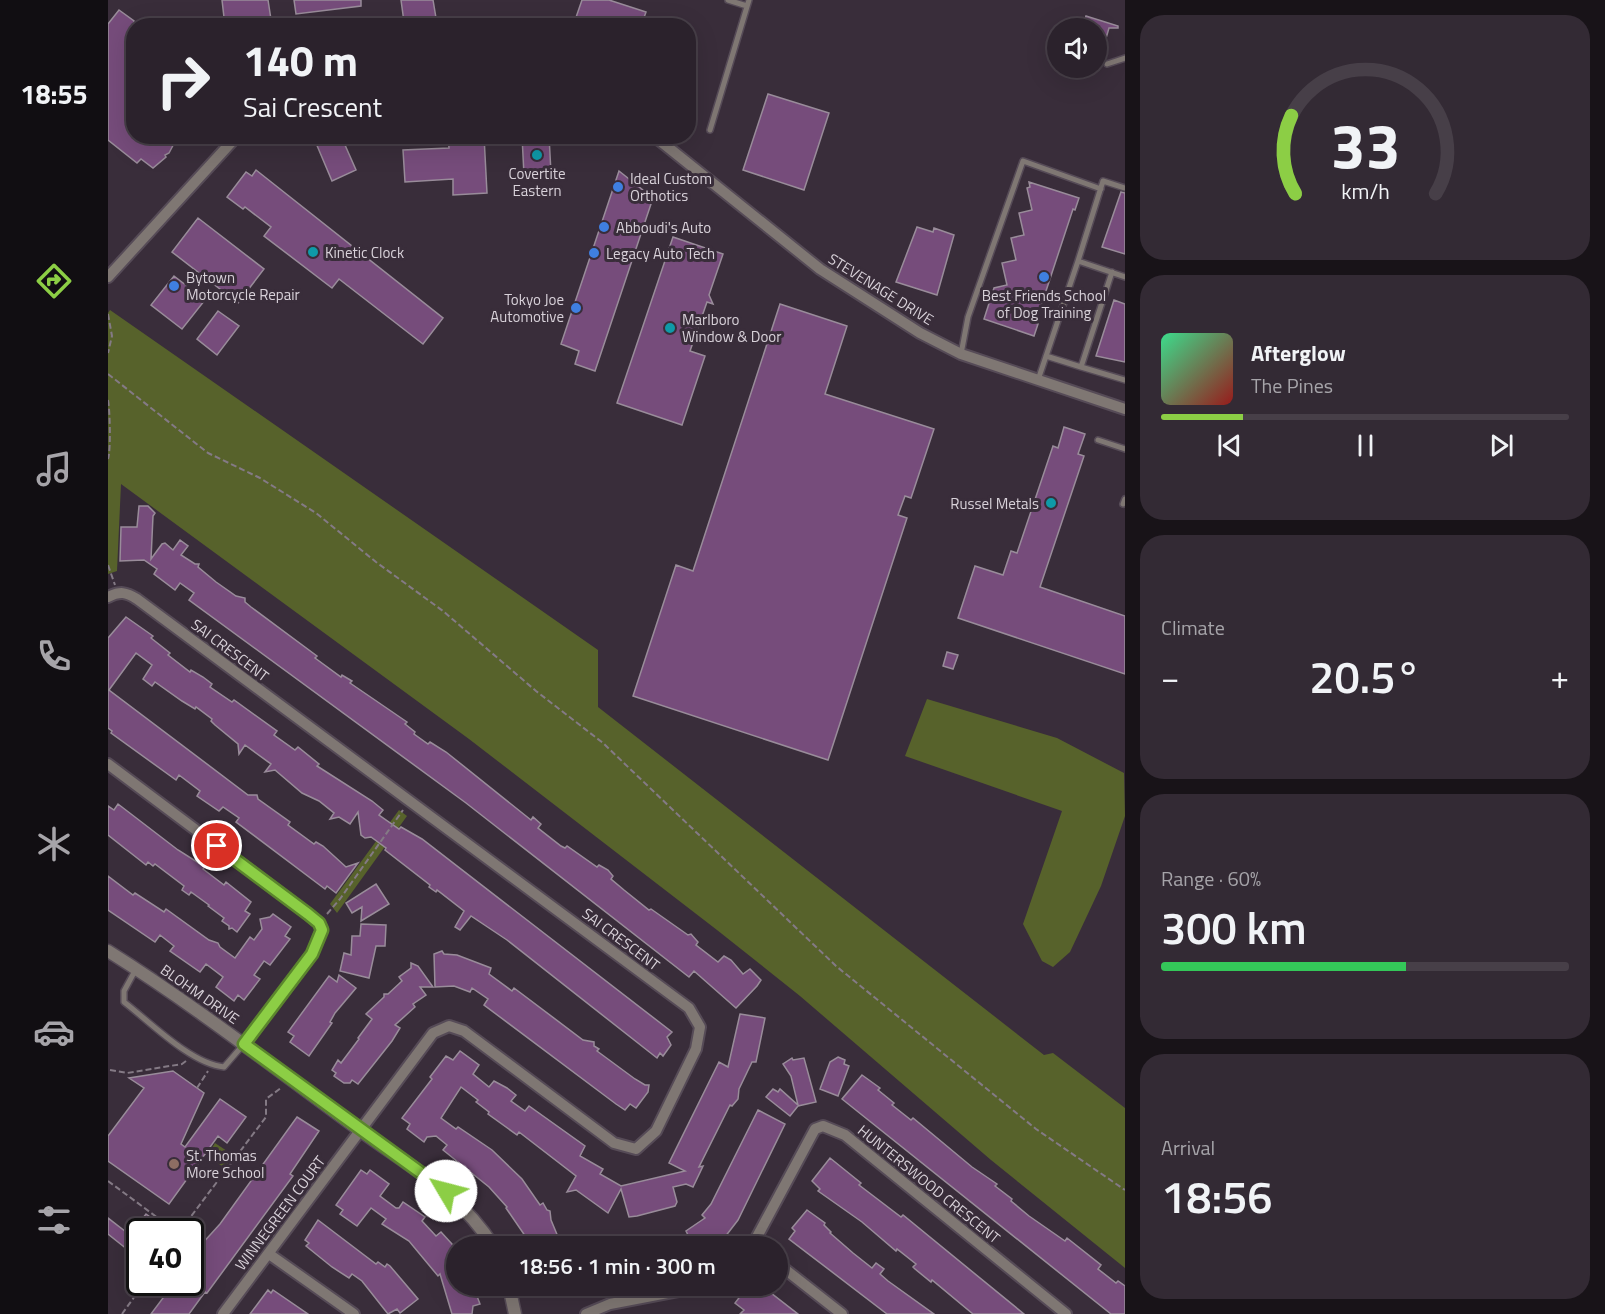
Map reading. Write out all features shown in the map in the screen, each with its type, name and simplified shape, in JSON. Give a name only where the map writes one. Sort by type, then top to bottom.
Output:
[{"type":"street","points":[[108,277],[230,144]]},
{"type":"street","name":"STEVENAGE DRIVE","points":[[664,144],[820,268],[920,333],[961,354],[1125,409]]},
{"type":"street","name":"SAI CRESCENT","points":[[113,595],[127,593],[137,599],[689,1008],[700,1027],[696,1049],[656,1131],[636,1149],[614,1143],[464,1031],[449,1026],[434,1033],[360,1130]]},
{"type":"street","points":[[108,765],[319,923],[322,930],[312,954],[244,1044]]},
{"type":"street","name":"BLOHM DRIVE","points":[[108,951],[244,1044],[435,1182],[456,1199],[480,1225],[487,1236]]},
{"type":"street","name":"HUNTERSWOOD CRESCENT","points":[[759,1236],[815,1130],[824,1126],[845,1135],[1065,1314]]},
{"type":"street","name":"WINNEGREEN COURT","points":[[224,1314],[360,1130]]},
{"type":"street","points":[[269,1254],[354,1314]]},
{"type":"street","points":[[788,1272],[842,1314]]},
{"type":"street","points":[[511,1296],[515,1314]]},
{"type":"street","points":[[586,1314],[610,1304],[652,1296]]},
{"type":"lane","points":[[710,130],[748,3],[728,0]]},
{"type":"lane","points":[[1107,64],[1125,58]]},
{"type":"lane","points":[[961,354],[968,317],[1023,162],[1101,189]]},
{"type":"lane","points":[[1038,380],[1103,181],[1125,188]]},
{"type":"lane","points":[[1078,261],[1125,277]]},
{"type":"lane","points":[[1082,367],[1113,272]]},
{"type":"lane","points":[[1046,356],[1125,380]]},
{"type":"lane","points":[[1098,440],[1125,450]]},
{"type":"lane","points":[[136,968],[124,991],[124,1002],[190,1054],[211,1066],[224,1067],[244,1044]]},
{"type":"path","points":[[108,314],[112,336],[108,353]]},
{"type":"path","points":[[108,374],[208,453],[260,478],[316,513],[376,562],[443,611],[536,691],[603,743],[836,966],[1036,1129],[1125,1190]]},
{"type":"path","points":[[108,400],[111,418],[108,459]]},
{"type":"path","points":[[108,565],[113,595]]},
{"type":"path","points":[[319,923],[340,899],[410,801]]},
{"type":"path","points":[[110,1070],[127,1073],[182,1064],[190,1054]]},
{"type":"path","points":[[197,1088],[211,1066]]},
{"type":"path","points":[[190,1218],[266,1117],[266,1099],[281,1088]]},
{"type":"path","points":[[108,1181],[158,1218]]},
{"type":"path","points":[[122,1314],[135,1296]]},
{"type":"green space","points":[[110,310],[598,650],[598,707],[1044,1055],[1053,1053],[1125,1108],[1125,1268],[991,1160],[800,996],[717,930],[469,739],[121,484],[117,571],[108,574],[108,313]]},
{"type":"green space","points":[[927,699],[1057,738],[1124,773],[1125,816],[1101,886],[1070,952],[1053,967],[1042,961],[1023,924],[1062,811],[905,756]]},
{"type":"green space","points":[[399,810],[407,816],[337,913],[330,904]]},
{"type":"green space","points":[[215,1143],[233,1155],[225,1168],[207,1156]]},
{"type":"building","points":[[222,0],[268,0],[271,18],[224,18]]},
{"type":"building","points":[[294,0],[361,0],[361,6],[296,14]]},
{"type":"building","points":[[401,0],[433,0],[436,18],[403,18]]},
{"type":"building","points":[[582,0],[609,0],[646,12],[644,18],[576,18]]},
{"type":"building","points":[[119,10],[130,18],[126,18],[126,144],[174,144],[169,153],[165,155],[166,157],[153,168],[141,159],[137,163],[108,140],[108,24]]},
{"type":"building","points":[[1107,23],[1118,26],[1118,28],[1109,28],[1107,35]]},
{"type":"building","points":[[768,94],[829,113],[804,190],[743,170]]},
{"type":"building","points":[[316,144],[345,144],[356,170],[332,181]]},
{"type":"building","points":[[449,144],[484,144],[487,193],[453,195],[453,179],[405,182],[403,150],[449,148]]},
{"type":"building","name":"Covertite Eastern","points":[[522,144],[549,144],[551,173],[524,175]]},
{"type":"building","points":[[256,170],[443,318],[423,344],[339,279],[332,288],[264,236],[271,227],[245,207],[243,209],[227,197],[246,172],[252,176]]},
{"type":"building","points":[[619,171],[653,198],[595,371],[575,364],[579,351],[561,344]]},
{"type":"building","points":[[1029,182],[1079,198],[1075,210],[1073,209],[1035,323],[1038,324],[1034,336],[984,319],[994,288],[1007,285],[1002,263],[1016,260],[1011,238],[1024,235],[1019,213],[1032,210],[1027,188],[1030,187]]},
{"type":"building","points":[[1121,192],[1125,193],[1125,254],[1102,247]]},
{"type":"building","points":[[198,218],[264,269],[238,303],[172,252]]},
{"type":"building","points":[[917,227],[933,232],[934,228],[954,235],[937,295],[896,282]]},
{"type":"building","name":"Marlboro Window & Door","points":[[673,237],[723,254],[709,295],[713,304],[707,302],[690,351],[705,356],[682,425],[617,403]]},
{"type":"building","points":[[174,276],[205,300],[182,329],[151,305]]},
{"type":"building","points":[[1114,300],[1125,304],[1125,362],[1096,356]]},
{"type":"building","points":[[780,304],[847,326],[825,394],[934,429],[911,498],[905,496],[898,515],[907,518],[828,760],[633,696],[676,565],[693,571]]},
{"type":"building","points":[[218,311],[239,326],[217,355],[197,339]]},
{"type":"building","name":"Russel Metals","points":[[1064,427],[1085,434],[1078,454],[1084,456],[1040,587],[1125,616],[1125,674],[958,618],[975,566],[1003,575],[1011,551],[1017,553],[1053,446],[1058,448]]},
{"type":"building","points":[[139,506],[148,506],[155,513],[151,559],[162,544],[165,543],[173,550],[180,540],[188,546],[181,555],[199,564],[198,567],[216,582],[236,596],[245,598],[245,602],[317,656],[315,658],[341,677],[342,675],[352,681],[350,683],[407,722],[405,724],[415,732],[414,734],[428,744],[430,742],[446,752],[531,820],[533,817],[541,824],[538,828],[561,846],[565,848],[567,846],[597,867],[599,865],[608,870],[613,876],[611,879],[624,890],[649,910],[651,909],[688,935],[691,934],[698,942],[696,945],[718,962],[724,956],[731,960],[743,974],[750,969],[761,980],[757,986],[736,1008],[694,971],[689,977],[466,803],[189,600],[194,593],[180,583],[175,590],[154,574],[157,569],[144,560],[120,561],[121,527],[137,527]]},
{"type":"building","points":[[126,617],[153,636],[151,638],[170,653],[168,655],[190,672],[191,670],[203,677],[212,684],[210,687],[232,702],[234,700],[277,731],[274,735],[295,750],[298,747],[319,764],[317,766],[372,801],[383,810],[379,815],[399,829],[401,827],[422,839],[672,1032],[667,1037],[671,1045],[663,1056],[660,1053],[657,1058],[507,940],[471,916],[460,930],[455,927],[464,911],[437,890],[436,892],[429,887],[430,885],[385,850],[386,848],[371,837],[365,838],[361,835],[358,812],[350,824],[339,817],[330,819],[334,813],[319,801],[302,793],[275,770],[265,772],[271,764],[245,745],[239,754],[238,744],[215,725],[212,719],[155,682],[152,686],[143,679],[152,665],[136,653],[109,690],[248,795],[257,795],[258,799],[290,822],[288,825],[314,844],[316,842],[323,846],[346,867],[358,863],[336,893],[327,886],[325,889],[236,822],[239,818],[223,807],[219,811],[197,796],[200,791],[179,775],[176,780],[111,733],[112,731],[108,728],[108,638]]},
{"type":"building","points":[[947,652],[958,655],[953,669],[943,666]]},
{"type":"building","points":[[118,804],[178,850],[205,867],[203,869],[224,885],[226,882],[251,902],[245,911],[250,914],[237,932],[232,928],[229,929],[229,926],[222,921],[224,918],[209,905],[191,892],[189,895],[182,890],[184,886],[155,864],[153,866],[148,862],[146,865],[108,835],[108,806],[114,810]]},
{"type":"building","points":[[108,876],[133,895],[135,893],[164,912],[166,909],[209,940],[218,943],[235,958],[250,937],[254,940],[262,929],[260,919],[273,914],[291,927],[285,936],[290,939],[270,965],[264,961],[254,975],[260,979],[244,1000],[238,995],[234,1001],[216,987],[223,977],[206,964],[200,972],[170,951],[174,946],[160,935],[155,942],[108,910]]},
{"type":"building","points":[[376,884],[389,904],[361,921],[362,907],[352,913],[346,903]]},
{"type":"building","points":[[361,924],[386,925],[385,946],[376,946],[369,978],[340,971],[344,953],[351,955],[352,936],[360,936]]},
{"type":"building","points":[[442,951],[444,954],[457,955],[491,968],[489,974],[512,991],[514,988],[583,1040],[594,1042],[594,1046],[599,1049],[597,1051],[635,1079],[649,1085],[648,1092],[636,1108],[630,1104],[625,1110],[484,1005],[488,999],[472,988],[470,992],[454,986],[435,987],[434,954]]},
{"type":"building","points":[[411,963],[418,966],[433,987],[420,987],[426,995],[413,1004],[415,1007],[395,1025],[400,1028],[392,1041],[358,1084],[352,1080],[350,1083],[344,1083],[334,1076],[336,1073],[332,1070],[338,1060],[341,1063],[372,1019],[366,1014],[384,997],[384,994],[388,994],[402,981],[399,977],[411,968]]},
{"type":"building","points":[[339,975],[356,988],[335,1013],[330,1022],[332,1023],[309,1056],[290,1042],[294,1036],[288,1032],[329,976],[337,982]]},
{"type":"building","points":[[740,1014],[765,1018],[756,1062],[752,1062],[739,1089],[738,1099],[732,1106],[730,1105],[699,1167],[703,1166],[693,1187],[686,1184],[673,1187],[677,1202],[675,1206],[629,1217],[621,1189],[608,1213],[576,1190],[567,1192],[576,1176],[519,1132],[517,1135],[488,1114],[489,1112],[476,1102],[478,1100],[461,1087],[441,1118],[492,1150],[522,1179],[540,1205],[543,1203],[550,1211],[558,1236],[525,1236],[507,1207],[489,1187],[443,1150],[447,1145],[436,1136],[427,1137],[424,1142],[407,1129],[410,1124],[402,1118],[432,1079],[430,1077],[446,1056],[453,1060],[460,1051],[479,1065],[473,1074],[489,1087],[494,1081],[507,1088],[516,1095],[511,1101],[525,1111],[529,1106],[585,1146],[580,1156],[603,1169],[600,1174],[621,1186],[685,1171],[669,1163],[719,1062],[728,1067]]},
{"type":"building","points":[[838,1057],[845,1060],[844,1064],[849,1066],[838,1096],[820,1089],[830,1062]]},
{"type":"building","points":[[792,1058],[793,1060],[804,1058],[816,1102],[798,1106],[790,1116],[766,1097],[773,1089],[778,1092],[780,1089],[798,1105],[791,1076],[783,1064]]},
{"type":"building","points":[[173,1071],[204,1093],[181,1144],[185,1147],[220,1099],[246,1117],[227,1143],[218,1136],[169,1204],[108,1161],[108,1136],[144,1088],[129,1078]]},
{"type":"building","points":[[862,1075],[880,1088],[878,1090],[894,1103],[892,1105],[911,1120],[913,1118],[972,1167],[997,1184],[995,1186],[1029,1216],[1065,1241],[1067,1238],[1101,1265],[1098,1269],[1116,1283],[1118,1281],[1125,1286],[1125,1314],[1111,1314],[842,1099]]},
{"type":"building","points":[[758,1110],[785,1124],[738,1220],[726,1236],[688,1236],[686,1231],[705,1218],[702,1215],[711,1204]]},
{"type":"building","points":[[297,1117],[319,1131],[290,1174],[293,1176],[207,1293],[204,1293],[204,1242],[220,1224]]},
{"type":"building","points":[[830,1158],[861,1183],[859,1185],[901,1217],[903,1215],[1024,1314],[973,1314],[932,1280],[931,1282],[913,1267],[916,1264],[818,1191],[820,1189],[812,1181]]},
{"type":"building","points":[[361,1170],[367,1174],[370,1170],[389,1184],[380,1196],[396,1208],[399,1208],[403,1202],[425,1217],[422,1221],[436,1236],[441,1232],[446,1238],[446,1294],[440,1274],[438,1276],[409,1241],[382,1224],[386,1219],[371,1208],[357,1226],[340,1214],[343,1210],[336,1205]]},
{"type":"building","points":[[807,1210],[825,1223],[830,1233],[853,1253],[872,1268],[876,1263],[884,1269],[880,1274],[934,1314],[887,1314],[789,1239],[795,1231],[792,1228]]},
{"type":"building","points":[[108,1218],[126,1232],[126,1248],[108,1234]]},
{"type":"building","points":[[318,1220],[376,1264],[378,1262],[385,1267],[387,1264],[390,1266],[418,1299],[400,1313],[397,1309],[388,1314],[362,1281],[352,1274],[349,1278],[306,1246],[309,1243],[305,1240]]},
{"type":"building","points":[[268,1290],[271,1293],[273,1290],[308,1314],[250,1314]]},
{"type":"building","points":[[164,1296],[202,1296],[189,1314],[151,1314]]},
{"type":"building","points":[[447,1296],[477,1296],[480,1304],[473,1306],[472,1314],[452,1314]]},
{"type":"building","points":[[740,1296],[775,1296],[798,1314],[740,1314],[744,1310],[735,1303]]},
{"type":"place","name":"Covertite Eastern","points":[[537,155]]},
{"type":"place","name":"Ideal Custom Orthotics","points":[[618,187]]},
{"type":"place","name":"Abboudi's Auto","points":[[604,227]]},
{"type":"place","name":"Kinetic Clock","points":[[313,252]]},
{"type":"place","name":"Legacy Auto Tech","points":[[594,253]]},
{"type":"place","name":"Best Friends School of Dog Training","points":[[1044,277]]},
{"type":"place","name":"Bytown Motorcycle Repair","points":[[174,286]]},
{"type":"place","name":"Tokyo Joe Automotive","points":[[576,308]]},
{"type":"place","name":"Marlboro Window & Door","points":[[670,328]]},
{"type":"place","name":"Russel Metals","points":[[1051,503]]},
{"type":"place","name":"St. Thomas More School","points":[[174,1164]]},
{"type":"route","points":[[217,846],[308,914],[319,923],[322,930],[312,954],[244,1044],[446,1191]]}]
